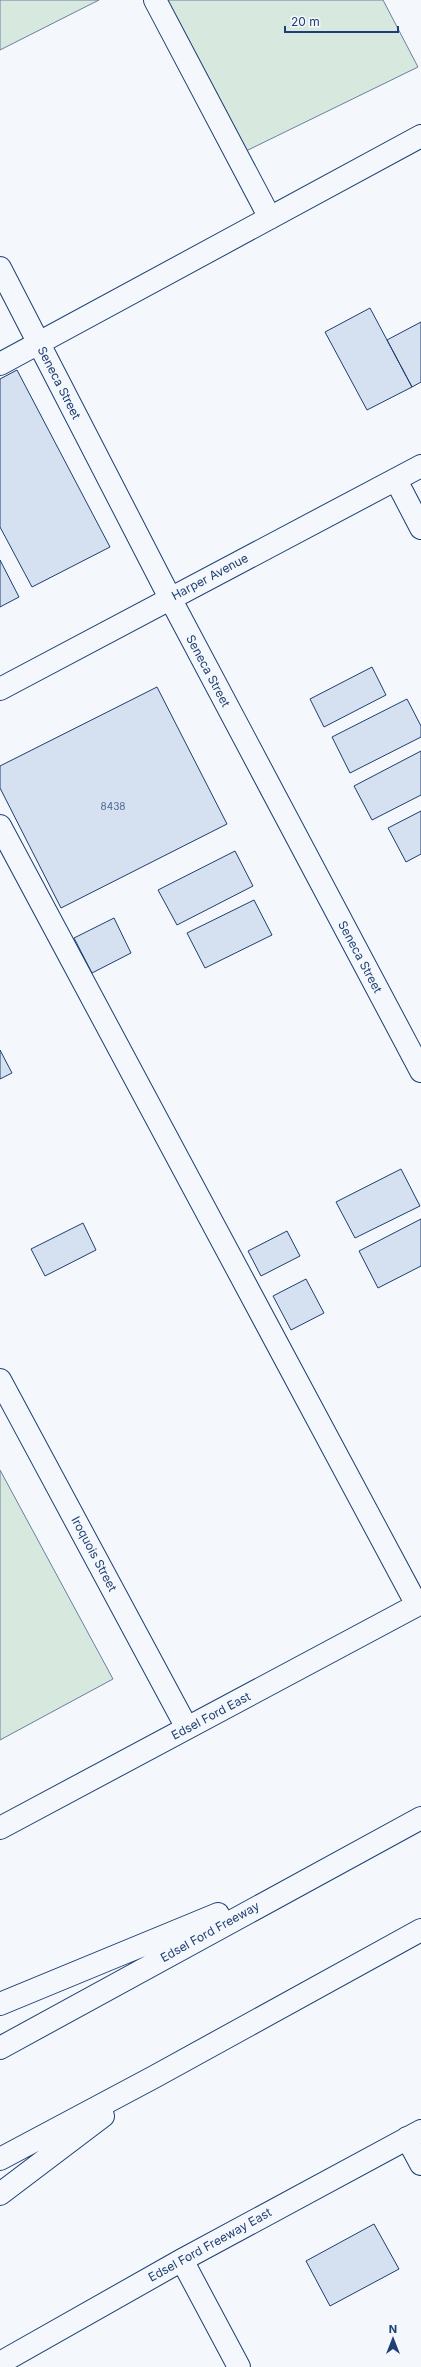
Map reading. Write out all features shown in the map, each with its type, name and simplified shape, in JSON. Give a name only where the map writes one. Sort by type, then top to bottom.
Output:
[{"type":"main road","points":[[155,0],[270,218]]},
{"type":"main road","points":[[0,364],[421,136]]},
{"type":"main road","name":"Seneca Street","points":[[0,268],[170,598],[421,1071]]},
{"type":"main road","name":"Harper Avenue","points":[[0,689],[421,466]]},
{"type":"main road","points":[[396,480],[421,528]]},
{"type":"main road","points":[[0,826],[419,1604]]},
{"type":"main road","name":"Iroquois Street","points":[[0,1380],[187,1728]]},
{"type":"main road","name":"Edsel Ford East","points":[[0,1828],[419,1604]]},
{"type":"main road","name":"Edsel Ford Freeway","points":[[0,2048],[317,1873],[421,1818]]},
{"type":"main road","points":[[0,2004],[317,1873]]},
{"type":"main road","points":[[0,2158],[154,2077],[421,1930]]},
{"type":"main road","points":[[0,2194],[154,2077]]},
{"type":"main road","points":[[414,2134],[421,2164]]},
{"type":"main road","name":"Edsel Ford Freeway East","points":[[0,2363],[182,2260],[414,2134]]},
{"type":"main road","points":[[182,2260],[239,2367]]},
{"type":"shaded area","points":[[0,0],[99,0],[0,50]]},
{"type":"shaded area","points":[[166,0],[383,0],[418,67],[244,152]]},
{"type":"shaded area","points":[[0,1470],[113,1679],[0,1740]]},
{"type":"building","points":[[370,308],[412,387],[367,410],[325,332]]},
{"type":"building","points":[[421,322],[421,382],[412,387],[387,340]]},
{"type":"building","points":[[17,370],[110,547],[32,587],[0,527],[0,379]]},
{"type":"building","points":[[0,560],[19,597],[0,607]]},
{"type":"building","points":[[372,667],[386,695],[324,727],[310,699]]},
{"type":"building","points":[[157,687],[227,824],[61,908],[0,788],[0,766]]},
{"type":"building","points":[[407,699],[421,726],[421,737],[350,773],[332,737]]},
{"type":"building","points":[[421,751],[421,795],[372,820],[354,786]]},
{"type":"building","points":[[421,811],[421,854],[406,862],[388,828]]},
{"type":"building","points":[[235,851],[253,886],[177,925],[158,890]]},
{"type":"building","points":[[254,900],[272,935],[205,968],[187,933]]},
{"type":"building","points":[[114,918],[131,953],[92,973],[74,938]]},
{"type":"building","points":[[0,1050],[12,1073],[0,1079]]},
{"type":"building","points":[[401,1169],[420,1206],[355,1238],[336,1202]]},
{"type":"building","points":[[421,1219],[421,1266],[378,1288],[359,1251]]},
{"type":"building","points":[[83,1223],[96,1250],[45,1276],[31,1249]]},
{"type":"building","points":[[287,1231],[300,1256],[261,1276],[248,1251]]},
{"type":"building","points":[[306,1279],[324,1313],[291,1330],[273,1296]]},
{"type":"building","points":[[374,2224],[399,2269],[330,2306],[306,2261]]}]
